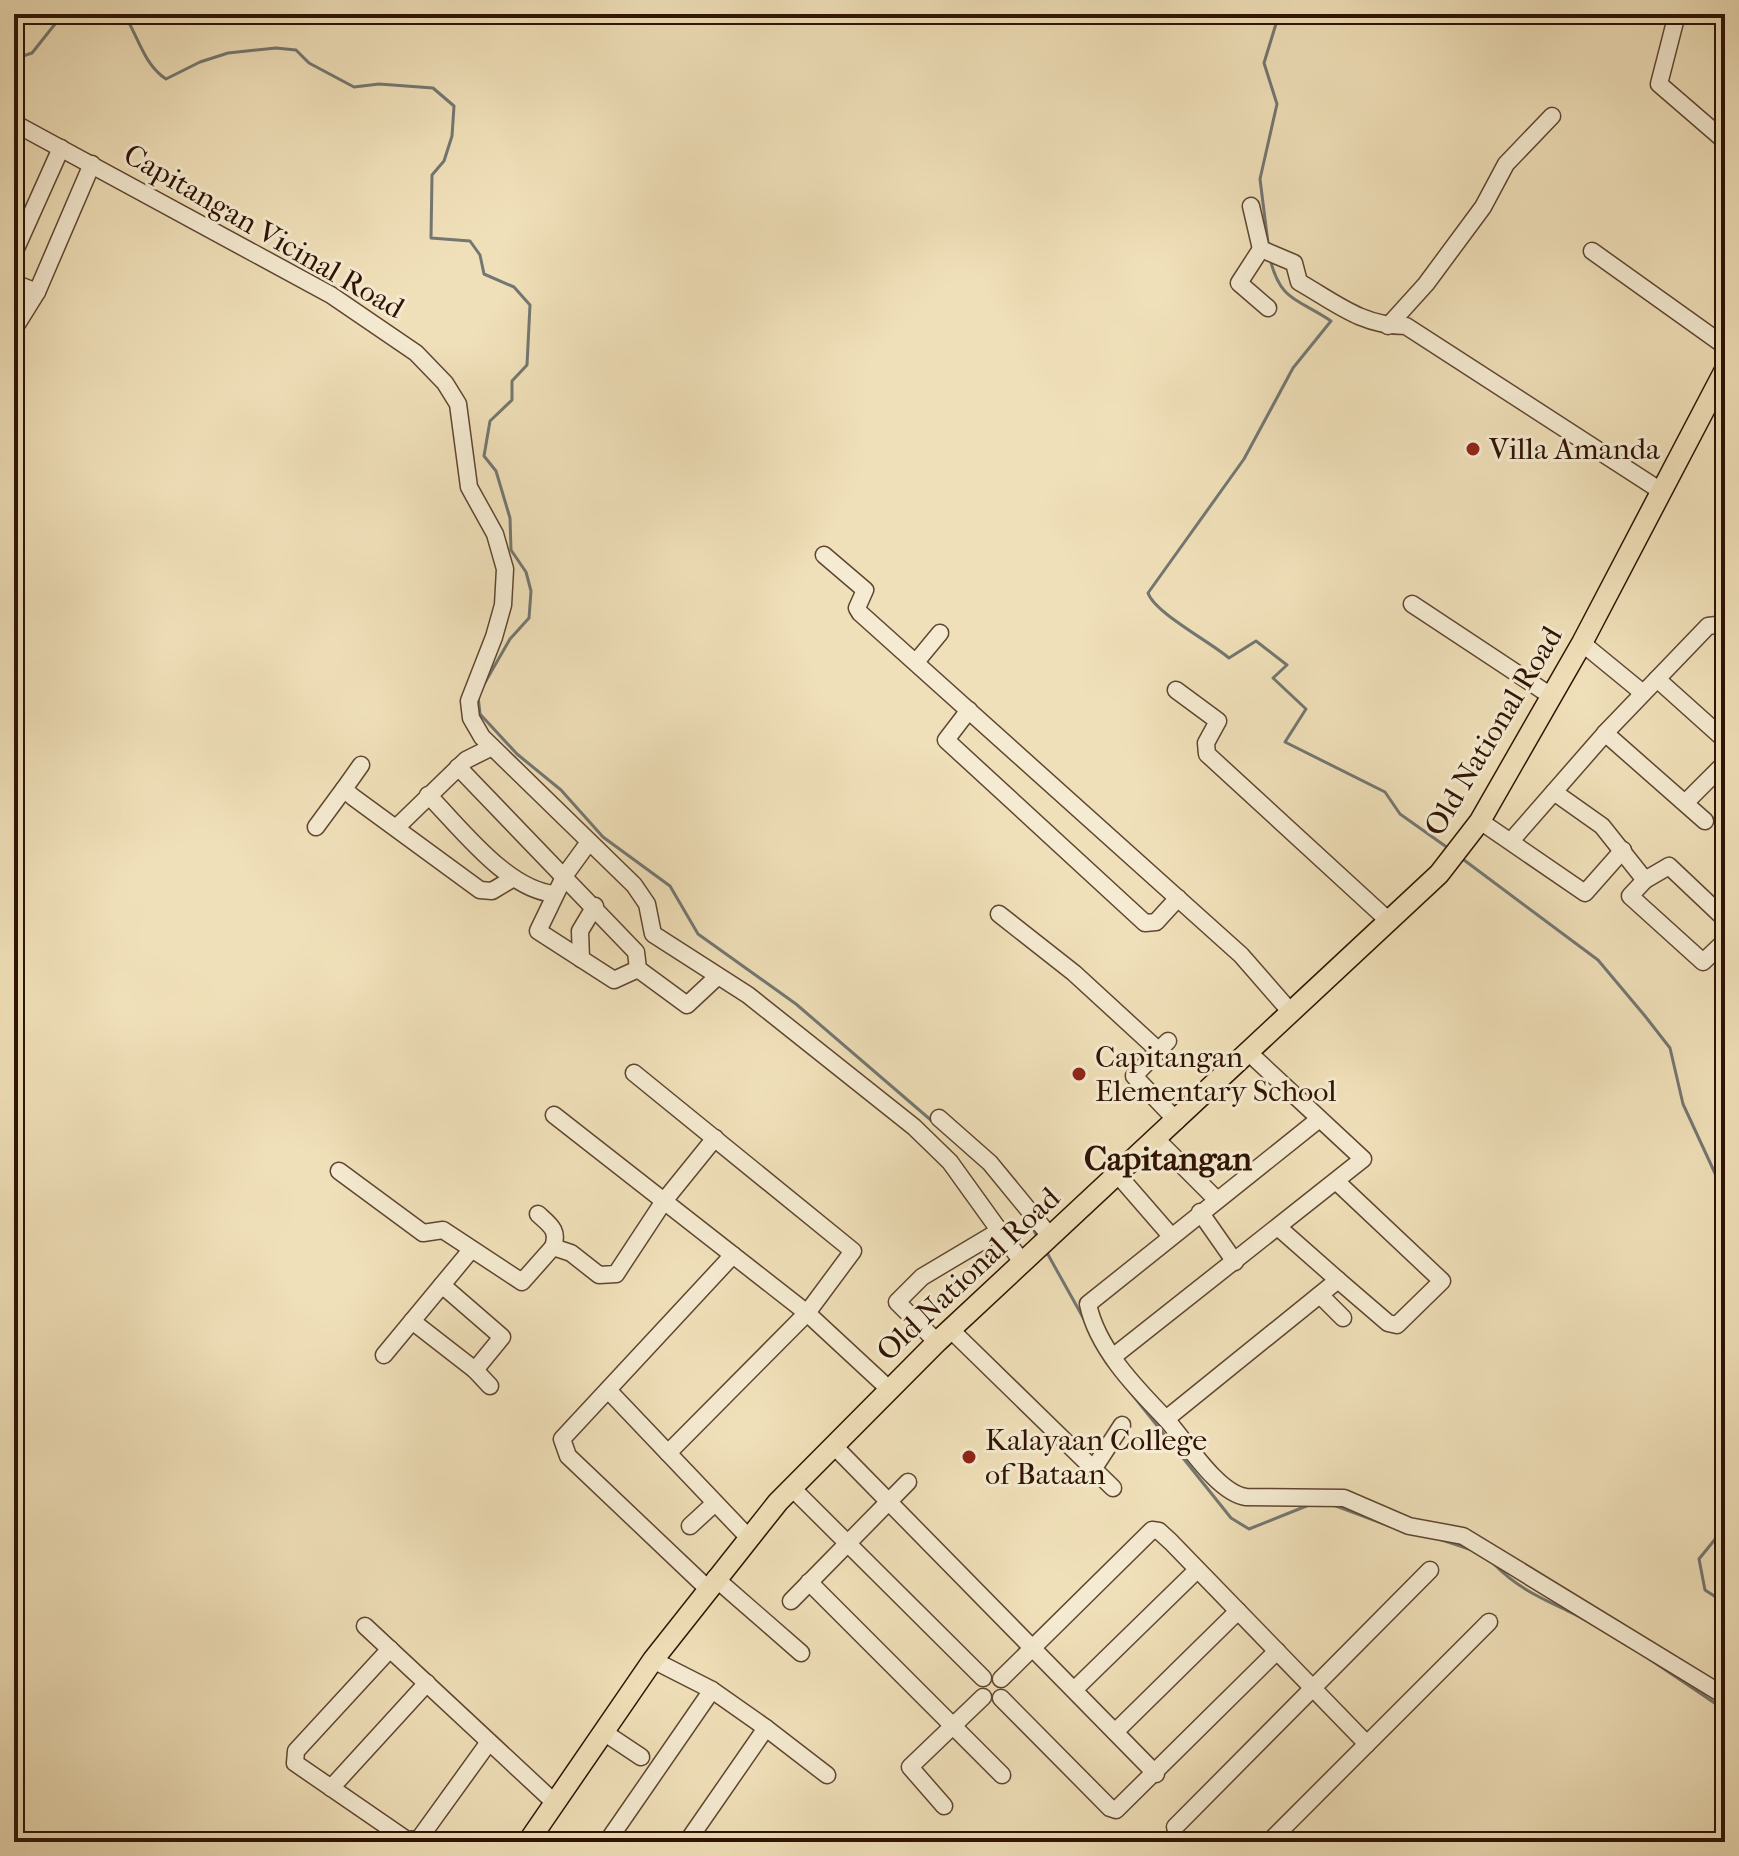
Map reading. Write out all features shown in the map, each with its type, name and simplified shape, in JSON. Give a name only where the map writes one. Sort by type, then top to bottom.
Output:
[{"type":"main road","name":"Old National Road","points":[[528,1842],[653,1660],[748,1537],[792,1488],[889,1389],[1038,1247],[1157,1140],[1289,1010],[1390,922],[1456,852],[1480,821],[1582,643],[1725,370]]},
{"type":"street","points":[[1677,14],[1659,84],[1725,141]]},
{"type":"street","points":[[1388,326],[1426,284],[1483,207],[1506,164],[1552,116]]},
{"type":"street","name":"Capitangan Vicinal Road","points":[[14,123],[353,309],[416,353],[445,383],[458,404],[469,487],[495,534],[505,569],[503,605],[469,701],[471,718],[492,747],[634,885],[647,904],[653,934],[748,995],[914,1127],[950,1162],[1001,1230],[1038,1247]]},
{"type":"street","points":[[14,253],[61,148]]},
{"type":"street","points":[[14,329],[37,292],[92,164]]},
{"type":"street","points":[[1251,206],[1261,249],[1239,283],[1268,308]]},
{"type":"street","points":[[1261,249],[1294,263],[1299,282],[1365,320],[1388,326],[1406,326],[1661,491]]},
{"type":"street","points":[[1592,251],[1725,346]]},
{"type":"street","points":[[14,283],[37,292]]},
{"type":"street","points":[[824,555],[865,590],[857,608],[860,613],[1241,955],[1289,1010]]},
{"type":"street","points":[[1412,604],[1551,696]]},
{"type":"street","points":[[1511,841],[1605,733],[1708,626],[1724,625]]},
{"type":"street","points":[[916,662],[940,633]]},
{"type":"street","points":[[1582,643],[1643,693]]},
{"type":"street","points":[[1657,679],[1725,740]]},
{"type":"street","points":[[1176,690],[1218,721],[1206,743],[1207,754],[1390,922]]},
{"type":"street","points":[[969,710],[946,736],[949,745],[1063,850],[1145,923],[1156,922],[1178,898]]},
{"type":"street","points":[[1605,733],[1705,821]]},
{"type":"street","points":[[398,826],[458,767],[492,747]]},
{"type":"street","points":[[1685,803],[1725,763]]},
{"type":"street","points":[[316,827],[361,765]]},
{"type":"street","points":[[458,767],[636,952],[638,969],[687,1005],[717,977]]},
{"type":"street","points":[[344,789],[398,826],[480,890],[492,891],[512,879]]},
{"type":"street","points":[[1554,792],[1602,826],[1645,880]]},
{"type":"street","points":[[428,795],[512,879],[536,891],[555,894]]},
{"type":"street","points":[[1480,821],[1585,893],[1623,850]]},
{"type":"street","points":[[589,842],[565,875],[538,931],[614,980],[638,969]]},
{"type":"street","points":[[1725,919],[1669,866],[1645,880],[1630,896],[1703,962],[1725,941]]},
{"type":"street","points":[[581,959],[580,931],[595,906]]},
{"type":"street","points":[[999,914],[1163,1046],[1134,1076],[1177,1121]]},
{"type":"street","points":[[1114,1356],[1363,1159],[1247,1051]]},
{"type":"street","points":[[634,1073],[853,1251],[807,1313],[668,1453]]},
{"type":"street","points":[[554,1115],[807,1313],[889,1389]]},
{"type":"street","points":[[939,1118],[990,1163],[1038,1247]]},
{"type":"street","points":[[1318,1120],[1088,1304],[1092,1319],[1129,1380],[1212,1475],[1233,1493],[1246,1497],[1344,1498],[1409,1526],[1463,1536],[1725,1696]]},
{"type":"street","points":[[553,1247],[571,1253],[599,1275],[616,1274],[664,1201],[715,1138]]},
{"type":"street","points":[[1157,1140],[1216,1199]]},
{"type":"street","points":[[339,1171],[423,1233],[443,1230],[522,1282],[553,1247],[557,1236],[555,1229],[538,1214]]},
{"type":"street","points":[[1118,1175],[1171,1236]]},
{"type":"street","points":[[1279,1228],[1388,1323],[1397,1325],[1442,1281],[1337,1182]]},
{"type":"street","points":[[1200,1212],[1235,1262]]},
{"type":"street","points":[[1001,1230],[922,1277],[897,1302],[944,1336],[1113,1488]]},
{"type":"street","points":[[384,1355],[471,1250]]},
{"type":"street","points":[[733,1255],[562,1439],[563,1448],[711,1583],[801,1653]]},
{"type":"street","points":[[1166,1419],[1338,1280]]},
{"type":"street","points":[[442,1285],[502,1337],[475,1370]]},
{"type":"street","points":[[1320,1295],[1343,1318]]},
{"type":"street","points":[[412,1321],[475,1370],[490,1386]]},
{"type":"street","points":[[608,1390],[748,1537]]},
{"type":"street","points":[[1094,1468],[1122,1425]]},
{"type":"street","points":[[834,1446],[1156,1774]]},
{"type":"street","points":[[791,1601],[908,1482]]},
{"type":"street","points":[[792,1488],[983,1678]]},
{"type":"street","points":[[690,1526],[715,1503]]},
{"type":"street","points":[[1001,1679],[1152,1530],[1159,1531],[1367,1744]]},
{"type":"street","points":[[1075,1689],[1197,1570]]},
{"type":"street","points":[[1179,1830],[1433,1574]]},
{"type":"street","points":[[809,1582],[1002,1775]]},
{"type":"street","points":[[1115,1732],[1238,1611]]},
{"type":"street","points":[[1269,1842],[1489,1622]]},
{"type":"street","points":[[365,1626],[555,1803]]},
{"type":"street","points":[[390,1649],[296,1751],[295,1763],[407,1840],[419,1839],[489,1742]]},
{"type":"street","points":[[1001,1698],[1110,1808],[1123,1806],[1277,1651]]},
{"type":"street","points":[[653,1660],[712,1690],[827,1775]]},
{"type":"street","points":[[990,1675],[1001,1679],[1005,1686],[1001,1698],[994,1701],[983,1697],[979,1685],[983,1678],[990,1675]]},
{"type":"street","points":[[331,1788],[427,1683]]},
{"type":"street","points":[[607,1842],[712,1690]]},
{"type":"street","points":[[944,1806],[910,1767],[983,1697]]},
{"type":"street","points":[[687,1842],[766,1728]]},
{"type":"street","points":[[605,1733],[641,1757]]},
{"type":"waterway","points":[[14,59],[32,53],[63,14]]},
{"type":"waterway","points":[[124,14],[152,66],[166,79],[200,62],[228,53],[276,48],[296,50],[309,63],[354,87],[379,84],[433,88],[454,106],[452,136],[444,161],[432,175],[431,238],[470,241],[480,255],[484,274],[514,287],[530,305],[527,365],[512,381],[512,400],[490,421],[484,456],[496,471],[510,518],[511,550],[526,572],[531,591],[529,618],[510,639],[483,686]]},
{"type":"waterway","points":[[1268,243],[1260,179],[1277,104],[1264,63],[1279,14]]},
{"type":"waterway","points":[[1270,259],[1279,284],[1285,291],[1331,321],[1293,368],[1244,459],[1148,593],[1171,618],[1229,658],[1256,641],[1287,665],[1273,678],[1306,709],[1285,742],[1385,792],[1400,814],[1448,848]]},
{"type":"waterway","points":[[478,696],[480,714],[517,754],[561,790],[603,837],[670,886],[698,934],[796,1004],[932,1121]]},
{"type":"waterway","points":[[1460,857],[1598,960],[1645,1016],[1670,1048],[1683,1104],[1725,1195]]},
{"type":"waterway","points":[[1030,1223],[1038,1238]]},
{"type":"waterway","points":[[1046,1251],[1085,1321]]},
{"type":"waterway","points":[[1107,1363],[1231,1518],[1249,1529],[1309,1505]]},
{"type":"waterway","points":[[1336,1506],[1400,1530]]},
{"type":"waterway","points":[[1725,1527],[1699,1559],[1705,1590],[1725,1603]]},
{"type":"waterway","points":[[1442,1540],[1469,1549]]},
{"type":"waterway","points":[[1493,1563],[1527,1590],[1583,1618],[1632,1648]]},
{"type":"waterway","points":[[1642,1654],[1725,1710]]},
{"type":"place","name":"Villa Amanda","points":[[1473,449]]},
{"type":"place","name":"Capitangan Elementary School","points":[[1079,1074]]},
{"type":"place","name":"Kalayaan College of Bataan","points":[[969,1457]]},
{"type":"district","name":"Capitangan","points":[[1168,1158]]}]
